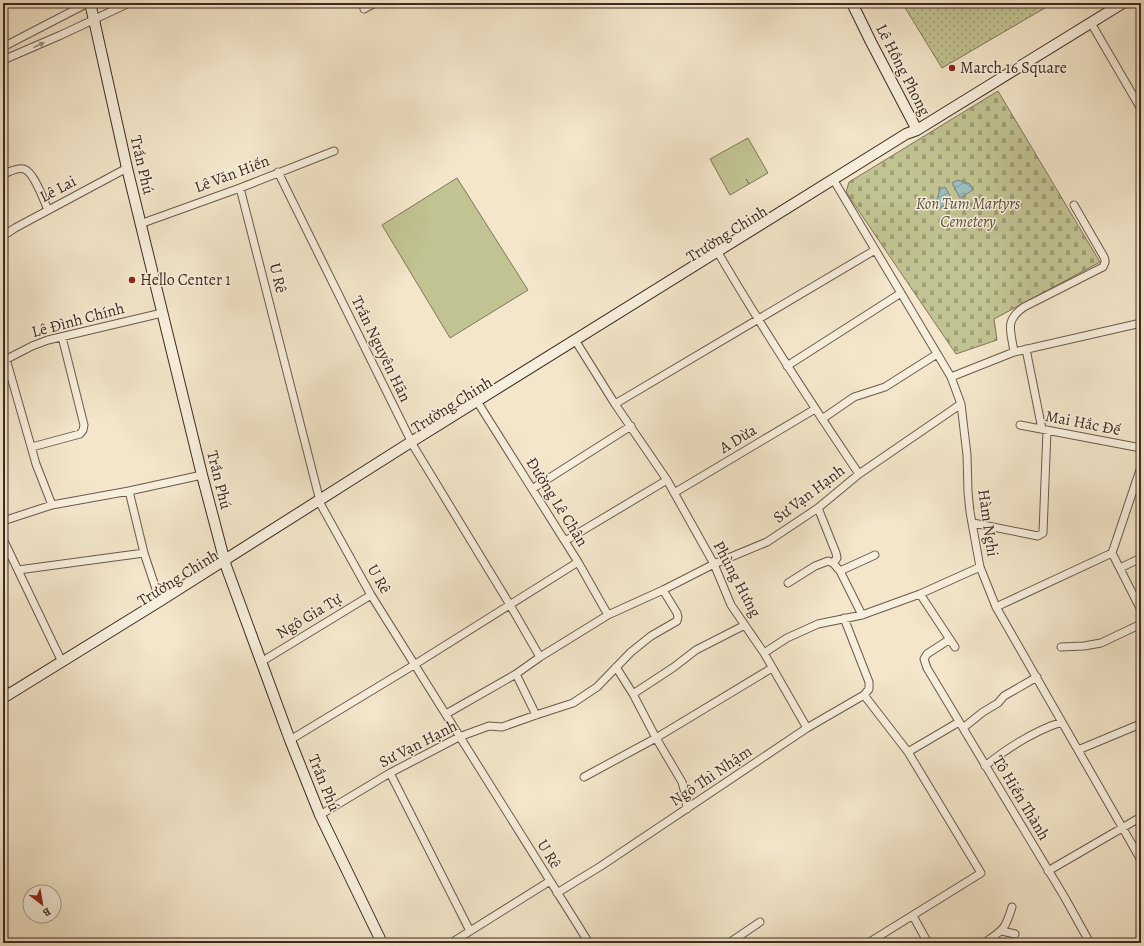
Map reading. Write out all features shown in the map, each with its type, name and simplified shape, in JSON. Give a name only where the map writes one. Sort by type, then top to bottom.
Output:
[{"type":"street","name":"Trần Phú","points":[[89,3],[140,224],[225,563],[290,740],[320,815],[382,943]]},
{"type":"street","points":[[3,47],[89,3]]},
{"type":"street","points":[[3,60],[129,3]]},
{"type":"street","points":[[364,9],[375,3]]},
{"type":"street","name":"Lê Hồng Phong","points":[[852,3],[917,130]]},
{"type":"street","name":"Trường Chinh","points":[[3,706],[412,444],[906,134],[917,130],[1123,3]]},
{"type":"street","points":[[1091,22],[1141,109]]},
{"type":"street","name":"Trường Chinh","points":[[412,444],[480,406],[576,342],[720,256],[868,163],[909,140],[917,130]]},
{"type":"street","name":"Lê Văn Hiến","points":[[140,224],[240,188],[334,151]]},
{"type":"street","points":[[3,174],[20,168],[28,171],[48,210]]},
{"type":"street","name":"Lê Lai","points":[[3,236],[15,228],[127,168]]},
{"type":"street","name":"Trần Nguyên Hãn","points":[[278,172],[412,444],[540,657]]},
{"type":"street","name":"Hàm Nghi","points":[[836,184],[951,377],[961,404],[967,455],[968,492],[980,567],[996,607],[1141,860]]},
{"type":"street","name":"U Rê","points":[[240,188],[321,502],[371,595],[589,943]]},
{"type":"street","points":[[1014,352],[1010,324],[1015,314],[1024,307],[1102,267],[1105,264],[1104,257],[1074,205]]},
{"type":"street","points":[[615,404],[875,250]]},
{"type":"street","points":[[720,256],[787,366],[859,474]]},
{"type":"street","points":[[787,366],[901,293]]},
{"type":"street","name":"Lê Đình Chính","points":[[5,360],[32,346],[62,337],[162,313]]},
{"type":"street","points":[[951,377],[1014,352],[1141,323]]},
{"type":"street","points":[[32,447],[80,434],[83,430],[84,425],[62,337]]},
{"type":"street","name":"Phùng Hưng","points":[[576,342],[615,404],[667,480],[714,564],[731,605],[764,653]]},
{"type":"street","points":[[973,523],[1038,536],[1043,533],[1044,430],[1026,349]]},
{"type":"street","points":[[822,419],[854,397],[885,387],[937,354]]},
{"type":"street","points":[[5,360],[41,479],[52,505]]},
{"type":"street","name":"Sư Vạn Hạnh","points":[[446,714],[516,674],[540,657],[608,615],[663,590],[714,564],[767,542],[818,508],[859,474],[961,404]]},
{"type":"street","name":"Đường Lê Chân","points":[[480,406],[578,562],[608,615]]},
{"type":"street","name":"A Dừa","points":[[674,493],[815,409]]},
{"type":"street","name":"Mai Hắc Đế","points":[[1020,425],[1141,448]]},
{"type":"street","points":[[532,489],[631,426]]},
{"type":"street","points":[[996,607],[1112,553],[1141,467]]},
{"type":"street","points":[[3,521],[52,505],[129,491],[202,475]]},
{"type":"street","points":[[564,541],[667,480]]},
{"type":"street","points":[[129,491],[144,553],[160,601]]},
{"type":"street","points":[[818,508],[836,553],[837,558],[833,563]]},
{"type":"street","points":[[3,538],[62,662]]},
{"type":"street","points":[[18,570],[144,553]]},
{"type":"street","points":[[1112,553],[1141,610]]},
{"type":"street","points":[[840,572],[875,555]]},
{"type":"street","points":[[1120,568],[1141,558]]},
{"type":"street","points":[[788,583],[815,566],[828,561],[833,563],[840,572],[862,615]]},
{"type":"street","points":[[290,740],[414,665],[578,562]]},
{"type":"street","name":"Trường Chinh","points":[[5,693],[62,662],[160,601],[225,563]]},
{"type":"street","points":[[806,728],[764,653],[787,638],[818,624],[862,615],[920,594],[980,567]]},
{"type":"street","name":"Sư Vạn Hạnh","points":[[320,815],[390,773],[459,737],[489,726],[502,727],[573,703],[597,687],[631,652],[650,636],[677,621],[677,613],[663,590]]},
{"type":"street","points":[[920,594],[955,647]]},
{"type":"street","name":"Ngô Gia Tự","points":[[262,662],[371,595]]},
{"type":"street","points":[[844,618],[869,682],[869,689],[864,695],[908,752],[981,873],[868,943]]},
{"type":"street","points":[[1061,647],[1084,646],[1101,643],[1141,624]]},
{"type":"street","points":[[633,694],[674,667],[696,650],[745,625]]},
{"type":"street","name":"Tô Hiến Thành","points":[[950,639],[927,654],[924,659],[927,668],[1090,943]]},
{"type":"street","points":[[616,667],[633,694],[656,738],[682,782],[687,808]]},
{"type":"street","points":[[584,777],[656,738],[772,668]]},
{"type":"street","points":[[516,674],[536,715]]},
{"type":"street","points":[[908,752],[993,707],[1004,696],[1037,678]]},
{"type":"street","name":"Ngô Thì Nhậm","points":[[557,893],[601,866],[806,728],[864,695]]},
{"type":"street","points":[[986,766],[1016,744],[1038,731],[1062,722]]},
{"type":"street","points":[[1078,750],[1138,726]]},
{"type":"street","points":[[390,773],[470,931]]},
{"type":"street","points":[[1048,871],[1141,817]]},
{"type":"street","points":[[451,943],[550,881]]},
{"type":"street","points":[[984,943],[1002,931],[1008,922],[1012,907]]},
{"type":"street","points":[[912,916],[928,943]]},
{"type":"street","points":[[729,943],[760,922]]},
{"type":"street","points":[[1002,931],[1015,934]]},
{"type":"green space","points":[[909,3],[1048,3],[1050,5],[942,68],[904,6]]},
{"type":"green space","name":"Kon Tum Martyrs Cemetery","points":[[998,91],[1100,262],[994,319],[997,340],[956,354],[846,192],[849,182]]},
{"type":"green space","points":[[748,138],[768,173],[730,195],[710,159]]},
{"type":"green space","points":[[457,178],[528,290],[450,338],[382,225]]},
{"type":"water","points":[[958,180],[970,184],[973,190],[960,198],[952,183]]},
{"type":"water","points":[[945,187],[953,201],[939,209],[936,203],[940,189]]},
{"type":"place","name":"March 16 Square","points":[[952,68]]},
{"type":"place","name":"Hello Center 1","points":[[132,280]]}]
